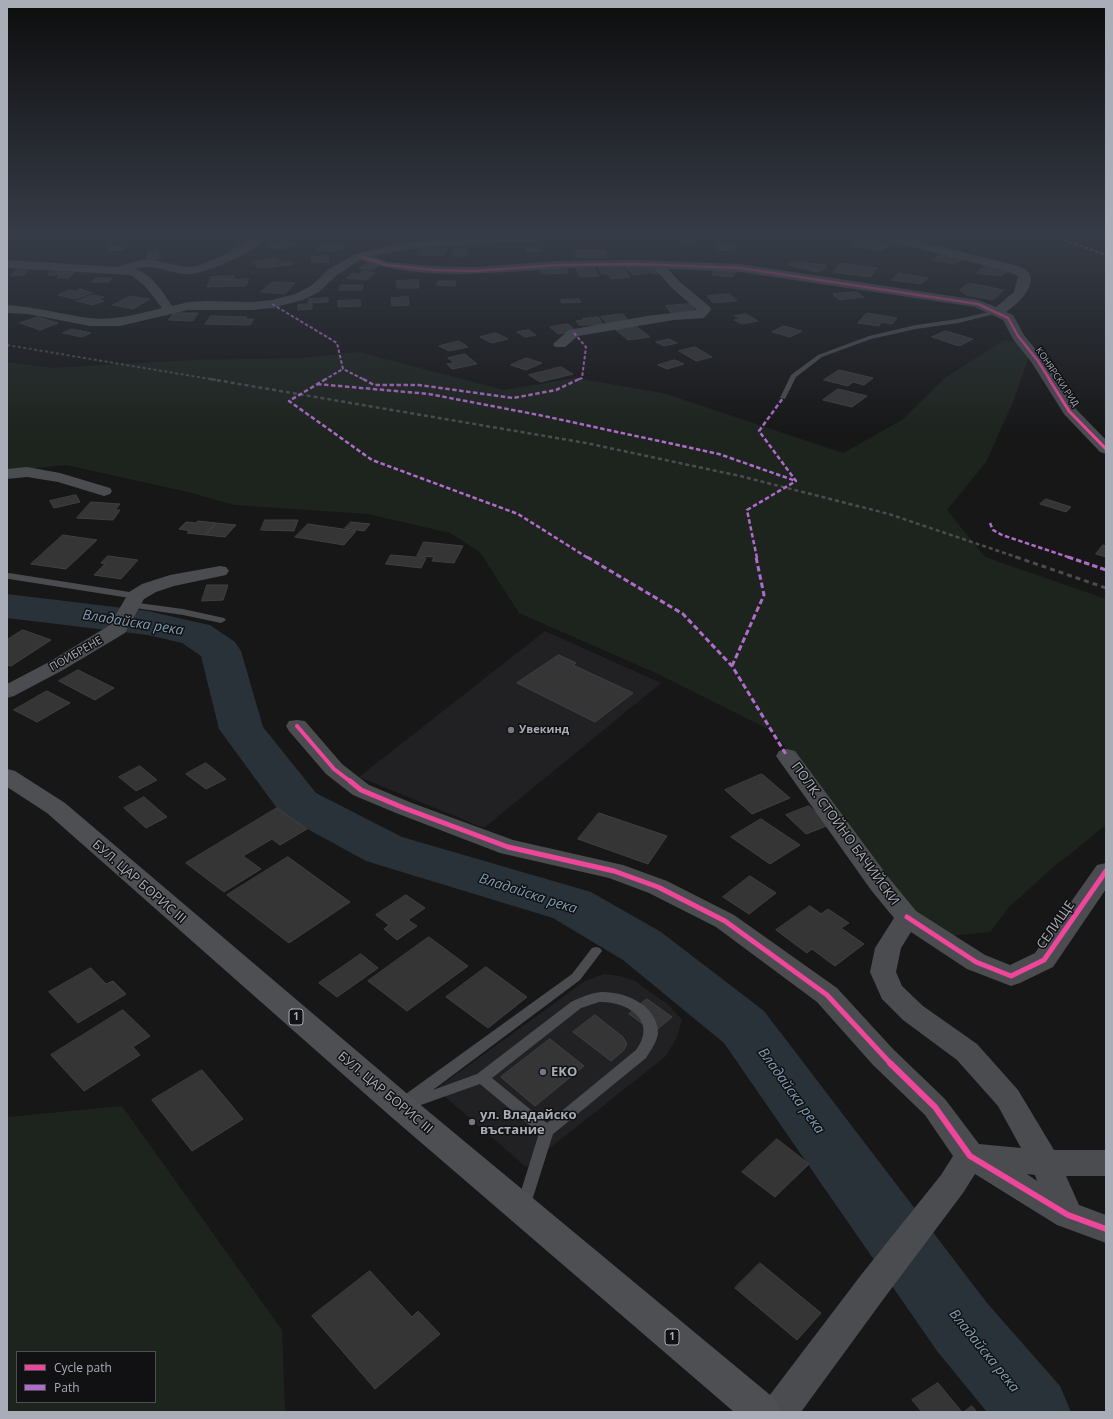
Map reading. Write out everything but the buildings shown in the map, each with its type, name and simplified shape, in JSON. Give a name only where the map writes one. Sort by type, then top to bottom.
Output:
[{"type":"main road","name":"БУЛ. ЦАР БОРИС III","points":[[7,776],[56,808],[400,1106],[762,1412]]},
{"type":"street","points":[[165,304],[169,310]]},
{"type":"street","points":[[7,309],[28,310],[90,322],[120,322],[169,310],[206,305],[252,306],[270,304]]},
{"type":"street","points":[[560,344],[574,333],[674,316],[700,315],[705,310],[698,304]]},
{"type":"street","name":"КОНЯРСКИ РИД","points":[[979,304],[1008,318],[1018,336],[1038,361],[1069,411],[1106,449]]},
{"type":"street","points":[[997,312],[1009,304]]},
{"type":"street","points":[[7,474],[27,472],[60,478],[104,491]]},
{"type":"street","points":[[134,601],[149,588],[170,581],[220,571]]},
{"type":"street","name":"ПОИБРЕНЕ","points":[[7,692],[56,666],[118,629],[134,601]]},
{"type":"street","points":[[297,726],[334,769],[361,790],[404,808],[508,847],[614,871],[658,887],[725,921],[827,995],[883,1057],[936,1107],[970,1156],[1068,1215],[1106,1229]]},
{"type":"street","name":"ПОЛК. СТОЙНО БАЧИЙСКИ","points":[[787,756],[880,884],[907,917]]},
{"type":"street","name":"СЕЛИЩЕ","points":[[907,917],[976,962],[1011,976],[1044,960],[1106,871]]},
{"type":"street","points":[[907,917],[888,948],[883,972],[890,992],[913,1014],[967,1052],[1008,1098],[1045,1163],[1068,1215]]},
{"type":"street","points":[[970,1156],[1045,1163],[1106,1163]]},
{"type":"street","points":[[779,1412],[873,1286],[952,1184],[970,1156]]},
{"type":"lane","points":[[783,398],[793,376],[820,356],[869,338],[916,327],[958,321],[997,312]]},
{"type":"lane","points":[[9,576],[221,620]]},
{"type":"lane","points":[[400,1106],[576,977],[596,951]]},
{"type":"lane","points":[[400,1106],[482,1078],[576,1005],[588,999],[602,996],[617,998],[631,1002],[642,1010],[649,1021],[651,1033],[648,1044],[641,1054],[547,1131],[522,1208]]},
{"type":"lane","points":[[482,1078],[547,1131]]},
{"type":"shaded area","points":[[1004,340],[1033,344],[1014,400],[986,462],[947,510],[985,557],[1106,599],[1106,825],[1050,870],[1009,907],[990,932],[951,936],[904,908],[774,732],[658,674],[519,613],[480,552],[450,533],[368,514],[234,505],[188,492],[66,465],[7,471],[7,362],[53,368],[192,360],[299,358],[359,352],[504,390],[575,378],[663,393],[843,453],[902,420],[945,378]]},
{"type":"shaded area","name":"Увекинд","points":[[545,631],[661,683],[484,828],[359,777]]},
{"type":"shaded area","points":[[604,974],[619,976],[635,981],[670,1006],[682,1020],[677,1037],[666,1056],[526,1167],[436,1089],[585,981]]},
{"type":"shaded area","points":[[122,1106],[282,1330],[285,1412],[7,1412],[7,1117]]},
{"type":"waterway","name":"Владайска река","points":[[7,606],[148,623],[196,634],[220,651],[241,729],[299,804],[384,849],[572,905],[642,946],[744,1027],[962,1327],[1034,1412]]},
{"type":"railway","points":[[7,345],[216,380]]},
{"type":"railway","points":[[210,379],[586,443],[740,476],[889,514],[1019,558]]},
{"type":"railway","points":[[1016,557],[1106,588]]},
{"type":"marked path","points":[[272,304],[337,343],[343,369],[374,385],[419,385],[513,398],[556,390],[582,378],[586,347],[574,333]]},
{"type":"marked path","points":[[343,369],[289,401],[372,460],[518,514],[591,560],[683,614],[732,666],[787,756]]},
{"type":"marked path","points":[[317,384],[429,394],[539,415],[719,454],[796,481]]},
{"type":"marked path","points":[[732,666],[764,595],[747,510],[796,481],[759,431],[783,398]]},
{"type":"marked path","points":[[990,523],[993,530],[1002,535],[1106,570]]},
{"type":"cycle path","points":[[979,304],[1008,318],[1018,336],[1038,361],[1069,411],[1106,449]]},
{"type":"cycle path","points":[[297,726],[334,769],[361,790],[404,808],[508,847],[614,871],[658,887],[725,921],[827,995],[883,1057],[935,1107],[970,1156],[1068,1215],[1106,1229]]},
{"type":"cycle path","points":[[907,917],[976,962],[1011,976],[1044,960],[1106,871]]},
{"type":"place","name":"Увекинд","points":[[511,730]]},
{"type":"place","name":"EKO","points":[[543,1072]]},
{"type":"place","name":"ул. Владайско въстание","points":[[472,1122]]}]
